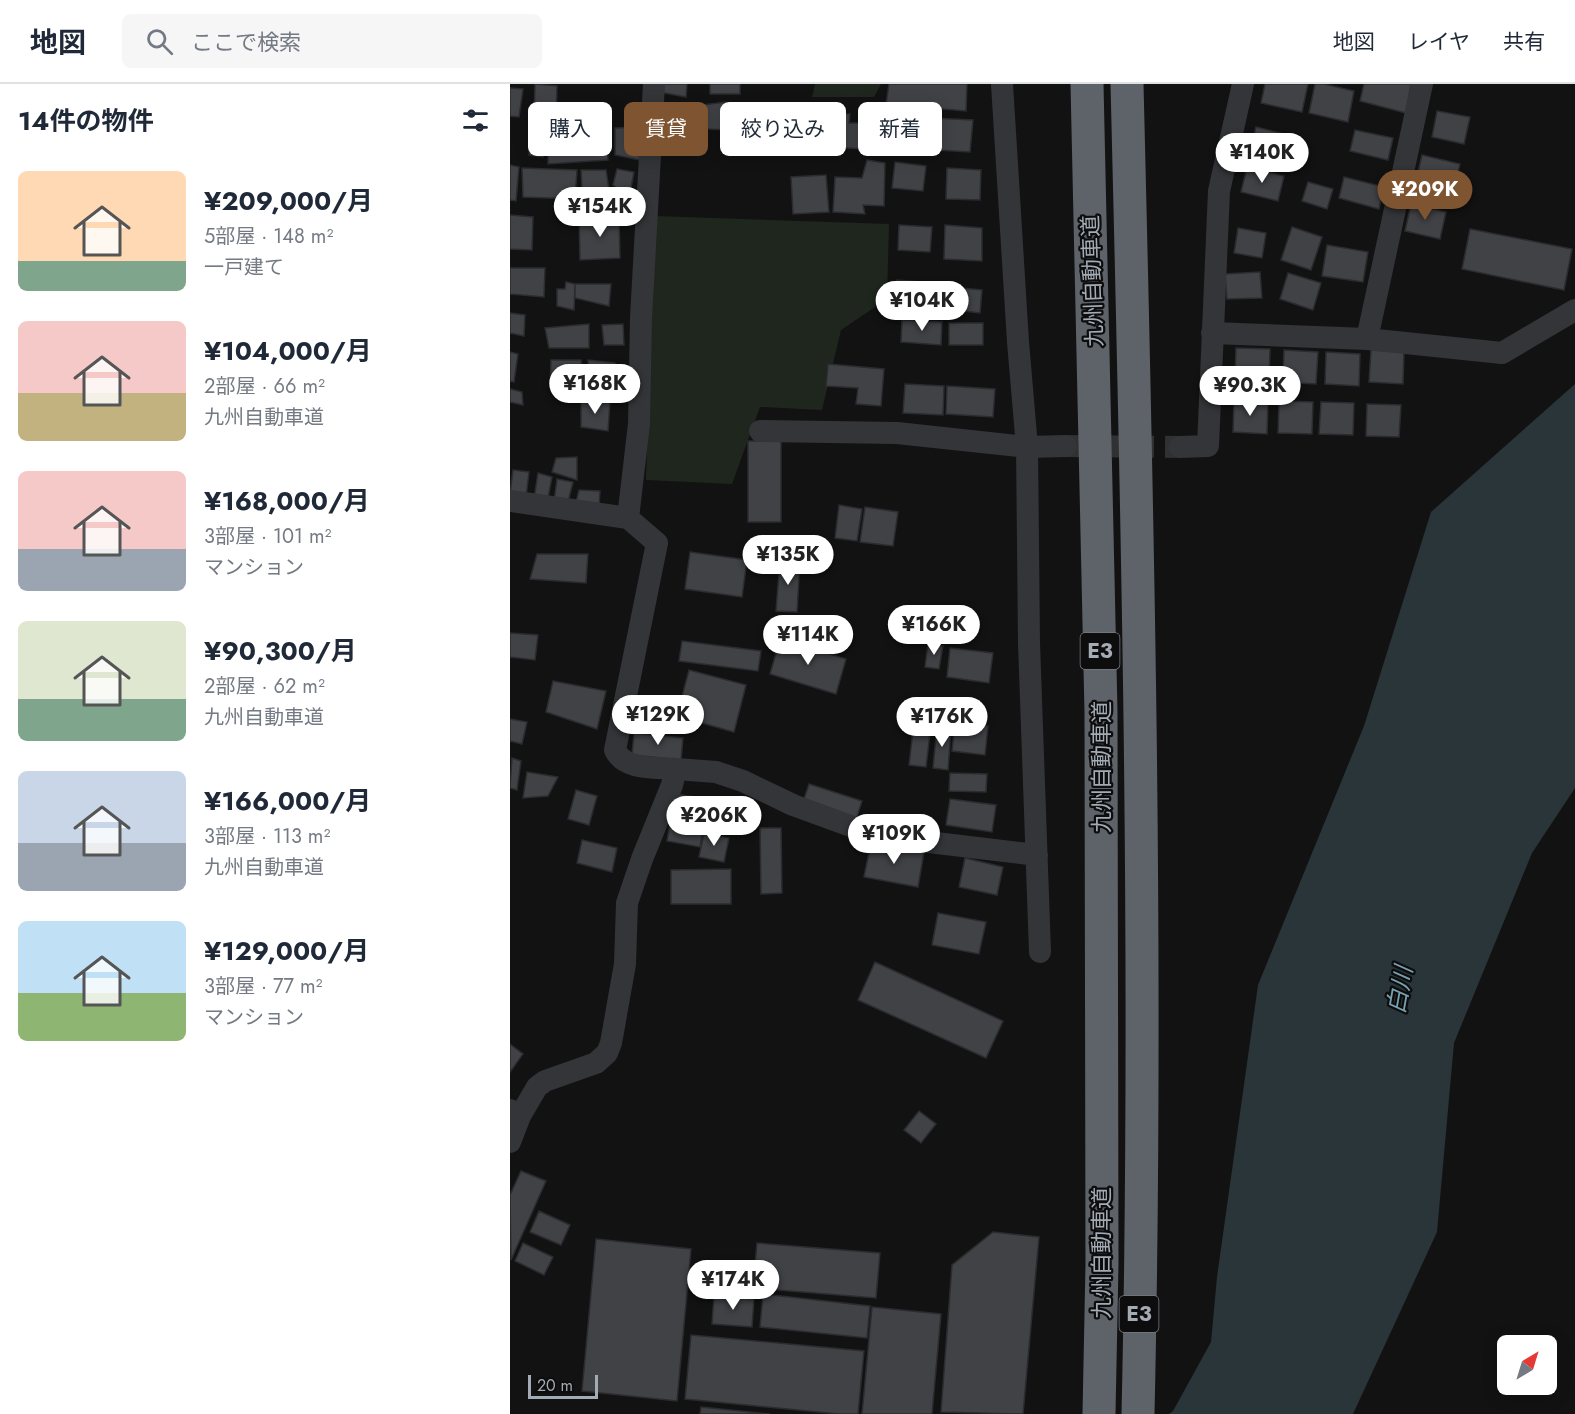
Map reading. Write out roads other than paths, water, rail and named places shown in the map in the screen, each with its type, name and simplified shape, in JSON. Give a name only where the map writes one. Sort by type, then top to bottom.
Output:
[{"type":"highway","name":"九州自動車道","points":[[1087,84],[1101,712],[1102,1219],[1099,1414]]},
{"type":"highway","name":"九州自動車道","points":[[1127,84],[1137,478],[1140,763],[1138,1414]]},
{"type":"street","points":[[628,518],[639,424],[641,318],[654,84]]},
{"type":"street","points":[[1002,84],[1027,447],[1029,643],[1040,952]]},
{"type":"street","points":[[1180,447],[1208,446],[1220,190],[1244,84]]},
{"type":"street","points":[[1367,339],[1422,84]]},
{"type":"street","points":[[1212,333],[1367,339],[1502,353],[1575,310]]},
{"type":"street","points":[[760,431],[897,433],[1027,447],[1066,446]]},
{"type":"street","points":[[510,501],[628,518],[657,543],[615,750],[624,761],[633,765],[716,772],[743,781],[793,805],[878,836],[1037,855]]},
{"type":"street","points":[[510,1142],[515,1113],[537,1087],[545,1081],[596,1063],[607,1053],[611,1043],[625,964],[627,903],[676,769]]},
{"type":"water","name":"白川","points":[[1575,384],[1575,788],[1532,853],[1454,1043],[1437,1232],[1353,1414],[1169,1414],[1173,1411],[1211,1342],[1217,1277],[1258,985],[1364,726],[1431,512]]},
{"type":"tunnel","points":[[1066,446],[1180,447]]}]
